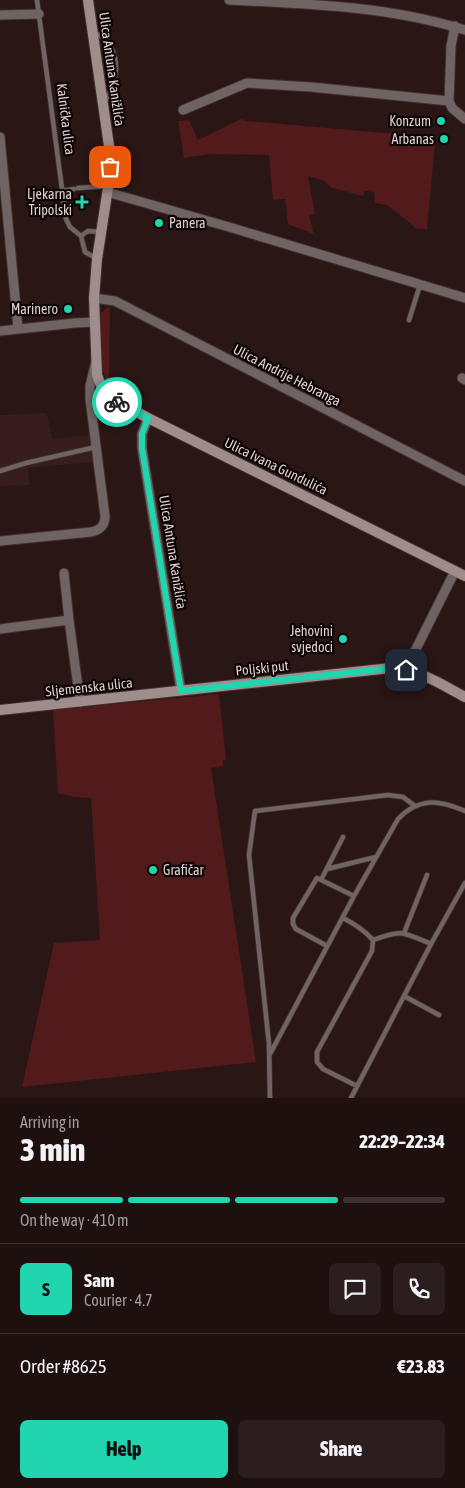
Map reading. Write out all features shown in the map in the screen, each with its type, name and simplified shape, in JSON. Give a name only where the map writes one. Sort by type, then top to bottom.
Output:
[{"type":"main road","name":"Ulica Antuna Kanižlića","points":[[88,0],[110,153],[108,189],[101,232]]},
{"type":"main road","points":[[96,362],[94,298],[101,232]]},
{"type":"main road","name":"Ulica Ivana Gundulića","points":[[96,362],[97,375],[102,388],[109,397],[465,576]]},
{"type":"main road","name":"Poljski put","points":[[181,691],[384,669],[406,670],[419,673],[465,697]]},
{"type":"main road","name":"Sljemenska ulica","points":[[0,710],[181,691]]},
{"type":"street","points":[[230,0],[317,2],[390,12],[455,26],[465,30]]},
{"type":"street","points":[[0,15],[39,14]]},
{"type":"street","points":[[455,26],[451,46],[449,101],[452,108],[465,119]]},
{"type":"street","points":[[183,110],[247,83],[311,87],[449,101]]},
{"type":"street","points":[[0,137],[18,329]]},
{"type":"street","points":[[108,189],[465,298]]},
{"type":"street","name":"Ulica Andrije Hebranga","points":[[94,298],[115,301],[465,481]]},
{"type":"street","points":[[0,331],[94,322]]},
{"type":"street","points":[[0,541],[91,532],[100,529],[104,525],[106,516],[90,394],[96,362]]},
{"type":"street","points":[[92,415],[101,405],[118,402]]},
{"type":"street","name":"Ulica Antuna Kanižlića","points":[[148,418],[142,434],[142,448],[181,691]]},
{"type":"street","points":[[406,670],[455,571]]},
{"type":"street","points":[[64,573],[80,702]]},
{"type":"street","points":[[0,629],[69,620]]},
{"type":"lane","name":"Kalnička ulica","points":[[37,0],[61,191],[67,223],[80,236],[85,252],[97,259]]},
{"type":"lane","points":[[93,32],[109,44],[113,51],[115,64],[113,88],[103,103]]},
{"type":"lane","points":[[61,191],[76,188],[108,189]]},
{"type":"lane","points":[[80,236],[88,231],[101,232]]},
{"type":"lane","points":[[409,320],[421,284]]},
{"type":"lane","points":[[0,471],[96,447]]},
{"type":"lane","points":[[270,1098],[269,1044],[249,855],[255,811],[388,795],[403,797],[415,806]]},
{"type":"lane","points":[[269,1056],[354,896],[398,819],[406,811],[426,802],[437,802],[465,812]]},
{"type":"lane","points":[[321,880],[343,836]]},
{"type":"lane","points":[[326,869],[376,857]]},
{"type":"lane","points":[[404,933],[427,876]]},
{"type":"lane","points":[[327,946],[296,929],[293,924],[294,918],[317,878],[354,896]]},
{"type":"lane","points":[[351,1098],[430,944],[465,883]]},
{"type":"lane","points":[[343,918],[365,931],[373,940],[372,951],[317,1052],[317,1062],[323,1069],[357,1086]]},
{"type":"lane","points":[[373,940],[394,933],[404,933],[430,944]]},
{"type":"lane","points":[[404,996],[439,1015]]},
{"type":"shaded area","points":[[241,119],[419,136],[418,142],[435,144],[427,229],[414,228],[414,226],[387,205],[375,203],[374,192],[364,191],[364,196],[332,188],[324,181],[308,176],[315,214],[309,216],[314,234],[288,224],[285,199],[273,200],[269,155],[210,154],[184,158],[178,121],[189,120],[198,140]]},
{"type":"shaded area","points":[[109,306],[108,385],[103,371],[100,319],[101,313]]},
{"type":"shaded area","points":[[47,413],[52,439],[89,435],[93,462],[28,468],[30,485],[0,486],[0,415]]},
{"type":"shaded area","points":[[219,694],[226,760],[223,760],[223,766],[211,768],[256,1062],[22,1087],[54,943],[100,940],[91,798],[74,797],[58,793],[53,710]]},
{"type":"way so far","points":[[110,167],[97,259],[94,322],[98,379],[104,392],[117,402]]},
{"type":"place","name":"Konzum","points":[[441,121]]},
{"type":"place","name":"Arbanas","points":[[444,139]]},
{"type":"place","name":"Ljekarna Tripolski","points":[[82,202]]},
{"type":"place","name":"Panera","points":[[159,223]]},
{"type":"place","name":"Marinero","points":[[68,309]]},
{"type":"place","name":"Jehovini svjedoci","points":[[343,639]]},
{"type":"place","name":"Grafičar","points":[[153,870]]},
{"type":"route","points":[[117,402],[148,418],[141,440],[181,691],[392,668],[406,670]]}]
